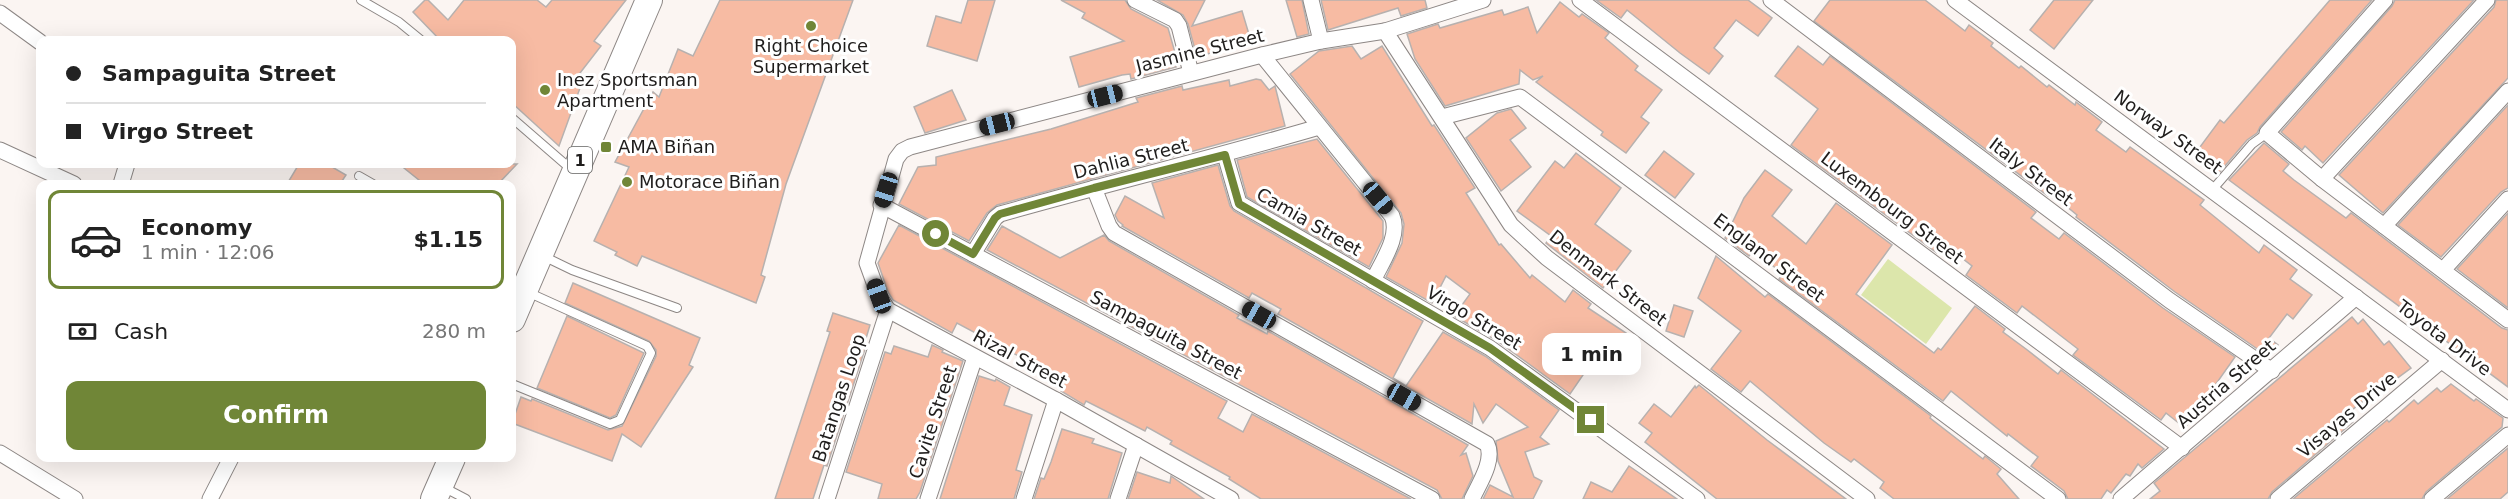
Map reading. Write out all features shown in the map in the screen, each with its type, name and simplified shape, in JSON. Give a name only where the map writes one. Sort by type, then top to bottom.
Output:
[{"type":"highway","name":"1","points":[[517,285],[539,254],[649,0]]},
{"type":"highway","points":[[437,492],[450,462]]},
{"type":"street","points":[[1135,0],[1174,20],[1179,26],[1191,73]]},
{"type":"street","points":[[1311,0],[1322,41],[1385,31],[1483,0]]},
{"type":"street","name":"Luxembourg Street","points":[[1580,0],[2182,447]]},
{"type":"street","name":"Italy Street","points":[[1771,0],[2169,300],[2272,371]]},
{"type":"street","name":"Norway Street","points":[[1956,0],[2356,297]]},
{"type":"street","points":[[2385,0],[2267,133],[2322,179],[2508,320]]},
{"type":"street","points":[[2322,179],[2487,0]]},
{"type":"street","points":[[0,13],[36,39]]},
{"type":"street","name":"Denmark Street","points":[[1385,31],[1511,225],[1547,258],[1867,499]]},
{"type":"street","name":"Jasmine Street","points":[[881,205],[896,159],[902,151],[910,147],[1322,41]]},
{"type":"street","points":[[1262,55],[1392,216],[1396,225],[1394,236],[1373,281]]},
{"type":"street","points":[[2384,226],[2508,91]]},
{"type":"street","name":"England Street","points":[[1442,117],[1520,97],[2058,499]]},
{"type":"street","name":"Dahlia Street","points":[[973,254],[995,218],[1000,214],[1225,155],[1319,127]]},
{"type":"street","points":[[0,150],[36,167]]},
{"type":"street","name":"Camia Street","points":[[1225,155],[1239,204],[1373,281]]},
{"type":"street","points":[[39,168],[65,180]]},
{"type":"street","points":[[1094,188],[1114,233],[1487,444],[1490,450],[1489,458],[1472,499]]},
{"type":"street","points":[[2443,270],[2508,199]]},
{"type":"street","points":[[881,205],[867,263],[879,296],[888,310]]},
{"type":"street","name":"Sampaguita Street","points":[[881,205],[1432,499]]},
{"type":"street","name":"Virgo Street","points":[[1373,281],[1490,348],[1697,499]]},
{"type":"street","name":"Austria Street","points":[[2121,499],[2356,297]]},
{"type":"street","name":"Toyota Drive","points":[[2356,297],[2508,410]]},
{"type":"street","name":"Rizal Street","points":[[888,310],[1136,445],[1213,494],[1231,499]]},
{"type":"street","name":"Batangas Loop","points":[[827,499],[888,310]]},
{"type":"street","name":"Cavite Street","points":[[928,499],[975,357]]},
{"type":"street","name":"Visayas Drive","points":[[2278,499],[2442,360]]},
{"type":"street","points":[[1024,499],[1056,400]]},
{"type":"street","points":[[2432,499],[2508,435]]},
{"type":"street","points":[[1118,499],[1136,445]]},
{"type":"street","points":[[0,453],[75,499]]},
{"type":"street","points":[[210,499],[225,462]]},
{"type":"lane","points":[[361,0],[399,22],[416,36]]},
{"type":"lane","points":[[516,121],[575,172]]},
{"type":"lane","points":[[2213,189],[2252,144],[2267,133]]},
{"type":"lane","points":[[359,176],[366,180]]},
{"type":"lane","points":[[539,254],[572,270],[677,308]]},
{"type":"lane","points":[[516,386],[613,424],[620,420],[651,354],[646,346],[517,285]]},
{"type":"lane","points":[[437,492],[466,499]]},
{"type":"green space","points":[[1888,259],[1952,308],[1926,344],[1861,295]]},
{"type":"building","points":[[425,0],[428,0],[448,20],[464,0],[537,0],[546,7],[552,0],[626,0],[594,41],[601,46],[580,73],[584,77],[559,146],[516,107],[516,36],[436,36],[413,12]]},
{"type":"building","points":[[720,0],[853,0],[786,184],[761,275],[765,277],[756,303],[642,256],[637,266],[615,255],[617,252],[594,241],[629,167],[615,162],[653,92],[659,97],[678,49],[693,56]]},
{"type":"building","points":[[968,0],[995,0],[977,61],[927,46],[936,16],[961,23]]},
{"type":"building","points":[[1061,0],[1125,0],[1131,9],[1168,28],[1178,63],[1175,64],[1176,67],[1131,79],[1130,74],[1122,75],[1079,87],[1070,57],[1124,41],[1082,18],[1085,13]]},
{"type":"building","points":[[1157,0],[1205,0],[1192,26],[1242,11],[1251,41],[1197,57],[1188,24],[1183,15]]},
{"type":"building","points":[[1286,0],[1302,0],[1309,34],[1297,37]]},
{"type":"building","points":[[1321,0],[1425,0],[1427,8],[1401,16],[1398,8],[1328,30]]},
{"type":"building","points":[[1596,0],[1748,0],[1772,18],[1758,36],[1736,20],[1714,48],[1723,56],[1709,74],[1627,10],[1621,18]]},
{"type":"building","points":[[1830,0],[1925,0],[1965,31],[1969,25],[1993,43],[1991,46],[2019,68],[2021,66],[2047,87],[2049,85],[2075,105],[2076,102],[2102,122],[2096,130],[2126,152],[2130,147],[2204,200],[2200,205],[2259,253],[2264,245],[2297,270],[2290,279],[2312,295],[2293,319],[2287,314],[2269,338],[2278,345],[2269,357],[2175,292],[2076,217],[2077,215],[2050,193],[2048,196],[1814,21]]},
{"type":"building","points":[[2054,0],[2093,0],[2054,49],[2030,30]]},
{"type":"building","points":[[2330,0],[2372,0],[2257,133],[2247,140],[2219,173],[2194,155],[2220,120],[2224,123]]},
{"type":"building","points":[[2395,0],[2474,0],[2323,163],[2305,146],[2302,150],[2281,132]]},
{"type":"building","points":[[2496,0],[2508,0],[2508,78],[2383,213],[2339,175],[2494,7]]},
{"type":"building","points":[[1560,2],[1579,17],[1582,14],[1609,33],[1605,38],[1638,66],[1635,70],[1662,90],[1641,117],[1649,123],[1626,153],[1601,135],[1603,132],[1536,82],[1543,76],[1533,80],[1520,70],[1519,84],[1445,106],[1415,59],[1407,34],[1438,24],[1440,28],[1502,10],[1504,15],[1528,7],[1537,33]]},
{"type":"building","points":[[1352,46],[1361,59],[1382,46],[1432,126],[1434,125],[1475,188],[1466,193],[1499,245],[1501,244],[1530,278],[1532,275],[1565,302],[1573,290],[1591,304],[1588,308],[1626,333],[1609,360],[1598,353],[1570,394],[1496,340],[1454,316],[1470,294],[1446,276],[1432,303],[1386,277],[1402,243],[1404,224],[1401,213],[1290,74],[1319,51]]},
{"type":"building","points":[[1798,46],[1823,65],[1830,56],[2036,212],[2031,218],[2059,239],[2064,233],[2163,308],[2235,357],[2185,428],[2166,413],[2161,420],[2073,355],[2078,349],[2022,306],[2017,313],[1966,275],[1972,266],[1944,244],[1937,253],[1791,145],[1818,109],[1775,76]]},
{"type":"building","points":[[1256,79],[1261,80],[1269,90],[1275,86],[1285,126],[997,205],[987,213],[969,241],[899,204],[918,167],[936,165],[936,157],[1051,129],[1138,102],[1136,98],[1182,86],[1183,90],[1229,80],[1230,86]]},
{"type":"building","points":[[952,90],[966,120],[925,133],[914,107]]},
{"type":"building","points":[[2508,105],[2508,188],[2501,192],[2441,257],[2398,225]]},
{"type":"building","points":[[1511,109],[1526,128],[1510,140],[1531,167],[1501,191],[1466,138],[1497,113]]},
{"type":"building","points":[[1317,139],[1383,221],[1383,238],[1369,267],[1247,197],[1237,160]]},
{"type":"building","points":[[2264,143],[2289,164],[2283,171],[2294,180],[2346,218],[2351,213],[2502,328],[2508,330],[2508,387],[2229,180]]},
{"type":"building","points":[[1664,151],[1694,174],[1675,198],[1645,175]]},
{"type":"building","points":[[1576,153],[1621,188],[1595,224],[1631,251],[1603,288],[1546,243],[1551,236],[1517,211],[1555,161],[1564,168]]},
{"type":"building","points":[[1218,165],[1230,206],[1234,211],[1423,321],[1393,378],[1406,386],[1443,332],[1485,356],[1559,410],[1540,437],[1549,444],[1525,452],[1534,477],[1542,481],[1533,499],[1483,499],[1490,485],[1513,497],[1498,461],[1496,441],[1528,427],[1496,404],[1483,423],[1474,404],[1472,424],[1278,314],[1281,309],[1252,293],[1249,298],[1122,226],[1118,221],[1115,215],[1125,196],[1164,218],[1152,183]]},
{"type":"building","points":[[297,168],[334,168],[346,175],[343,180],[289,180]]},
{"type":"building","points":[[404,168],[513,168],[502,180],[419,180]]},
{"type":"building","points":[[1765,170],[1792,190],[1772,216],[1806,244],[1836,203],[1892,245],[1856,294],[1934,353],[1938,348],[1941,350],[1975,306],[2005,329],[2003,332],[2058,374],[2061,370],[2164,449],[2142,468],[2138,464],[2130,476],[2126,474],[2111,493],[2107,490],[2101,499],[2068,499],[2064,491],[2031,466],[2038,457],[2008,434],[2007,436],[1951,391],[1943,401],[1779,279],[1783,274],[1753,250],[1749,256],[1725,238],[1744,198]]},
{"type":"building","points":[[2508,213],[2508,308],[2457,269]]},
{"type":"building","points":[[899,225],[1227,401],[1218,418],[1243,432],[1252,414],[1411,499],[1261,499],[1229,479],[1230,477],[1170,444],[1172,441],[1147,427],[1145,431],[1086,401],[1084,405],[1061,391],[1065,381],[957,323],[952,333],[893,300],[878,263]]},
{"type":"building","points":[[1002,226],[1060,258],[1104,235],[1109,241],[1239,315],[1237,318],[1267,334],[1268,331],[1468,445],[1461,455],[1466,453],[1473,476],[1462,499],[1442,499],[1437,490],[987,250]]},
{"type":"building","points":[[1716,256],[1765,297],[1768,294],[1931,416],[1930,418],[1983,459],[1985,456],[2001,469],[1997,474],[2019,499],[1894,499],[1880,488],[1884,482],[1854,459],[1851,462],[1824,443],[1750,381],[1741,392],[1711,369],[1741,331],[1698,298]]},
{"type":"building","points":[[573,283],[700,338],[689,365],[693,367],[641,447],[622,434],[612,461],[516,425],[516,411],[521,397],[531,401],[532,399],[608,430],[622,426],[656,356],[656,350],[649,341],[565,303]]},
{"type":"building","points":[[1674,305],[1693,311],[1684,337],[1666,331]]},
{"type":"building","points":[[833,313],[870,325],[864,345],[866,346],[827,466],[824,465],[813,499],[775,499],[830,332],[827,331]]},
{"type":"building","points":[[567,316],[644,353],[616,415],[610,418],[537,388]]},
{"type":"building","points":[[2352,317],[2358,324],[2363,319],[2384,345],[2389,341],[2411,368],[2347,414],[2353,422],[2272,492],[2268,499],[2150,499],[2160,491],[2154,483]]},
{"type":"building","points":[[932,345],[963,361],[920,492],[916,499],[878,499],[882,484],[846,472],[885,352],[891,354],[894,346],[928,357]]},
{"type":"building","points":[[979,376],[995,381],[996,379],[1010,387],[1004,405],[1032,415],[1016,470],[1022,472],[1014,499],[940,499]]},
{"type":"building","points":[[2451,384],[2503,418],[2502,427],[2426,492],[2422,499],[2293,499],[2414,400],[2418,404],[2437,388],[2441,392]]},
{"type":"building","points":[[1699,385],[1846,499],[1717,499],[1645,442],[1652,433],[1639,423],[1654,404],[1671,417],[1695,386],[1696,388]]},
{"type":"building","points":[[1062,429],[1094,439],[1092,443],[1122,453],[1108,499],[1034,499],[1041,478],[1044,479],[1051,462]]},
{"type":"building","points":[[2508,448],[2508,492],[2500,499],[2447,499]]},
{"type":"building","points":[[1629,466],[1677,499],[1583,499],[1591,482],[1612,492]]},
{"type":"building","points":[[1137,472],[1170,483],[1171,476],[1204,499],[1128,499]]},
{"type":"place","name":"Right Choice Supermarket","points":[[811,26]]},
{"type":"place","name":"Inez Sportsman Apartment","points":[[545,90]]},
{"type":"place","name":"AMA Biñan","points":[[606,147]]},
{"type":"place","name":"Motorace Biñan","points":[[627,182]]},
{"type":"route","points":[[936,234],[973,254],[995,218],[1000,214],[1225,155],[1239,204],[1490,348],[1591,420]]}]
